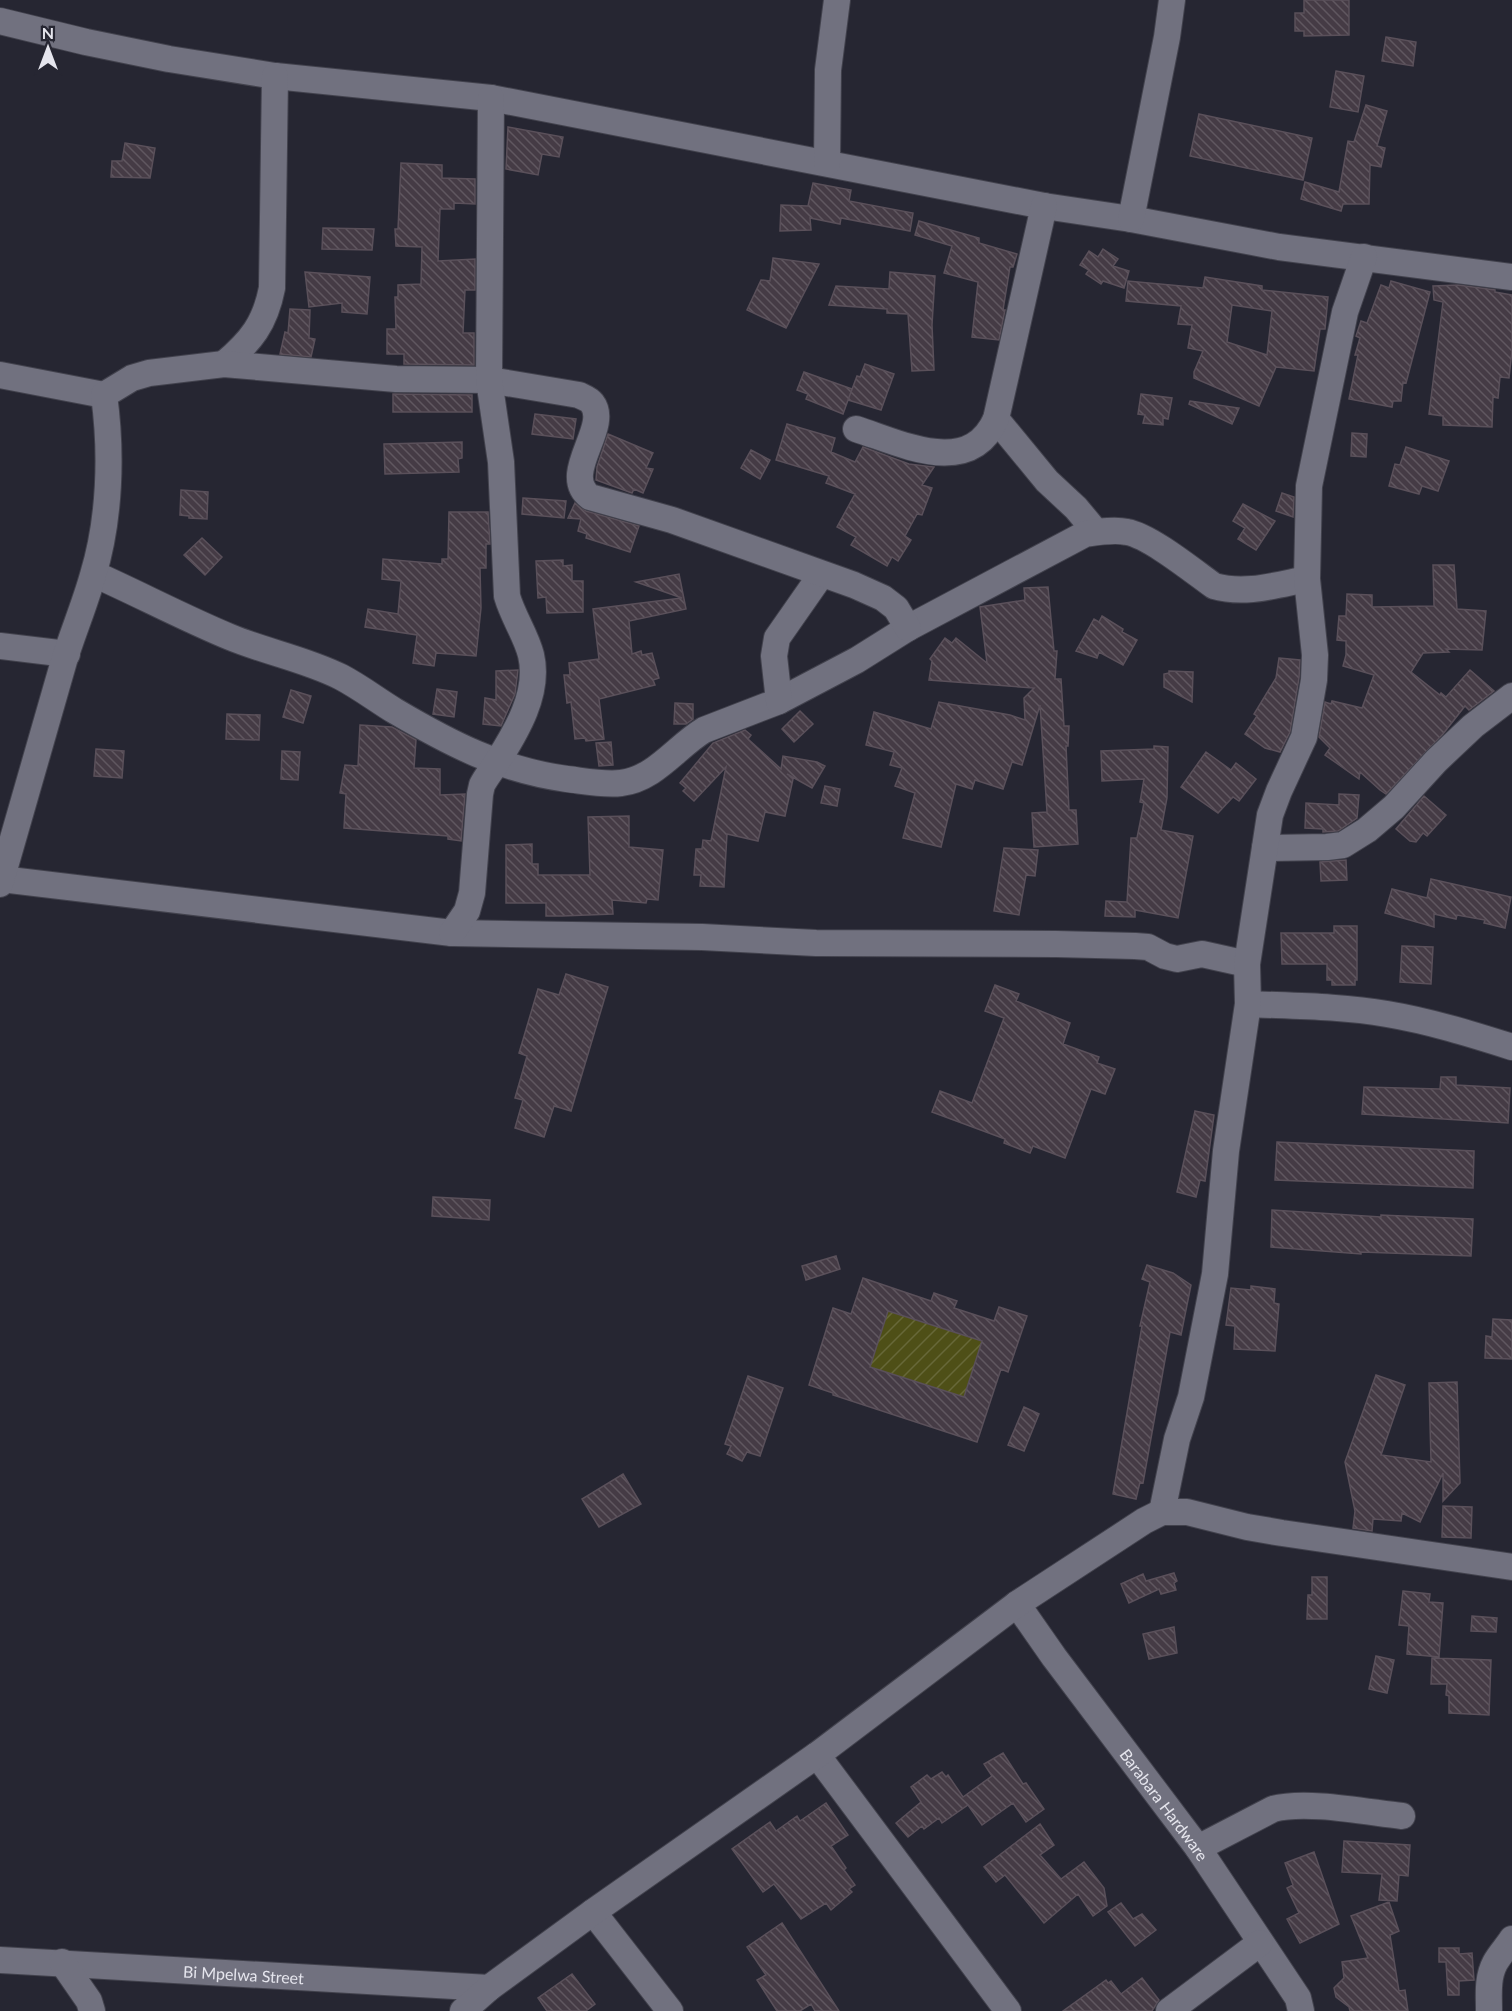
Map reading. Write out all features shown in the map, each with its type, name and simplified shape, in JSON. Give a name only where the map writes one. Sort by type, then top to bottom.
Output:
[{"type":"street","points":[[827,164],[828,69],[837,0]]},
{"type":"street","points":[[1131,219],[1167,37],[1172,0]]},
{"type":"street","points":[[0,21],[169,59],[275,76],[491,98],[1044,206],[1131,219],[1279,247],[1512,277]]},
{"type":"street","points":[[224,364],[246,346],[268,309],[272,288],[275,76]]},
{"type":"street","points":[[452,933],[467,911],[472,893],[480,794],[487,775],[524,712],[531,692],[533,672],[530,648],[511,611],[507,596],[501,462],[489,380],[491,98]]},
{"type":"street","points":[[856,429],[939,453],[954,453],[974,446],[991,431],[996,419],[1044,206]]},
{"type":"street","points":[[1162,1512],[1177,1439],[1191,1397],[1215,1274],[1226,1151],[1248,1004],[1247,964],[1270,815],[1278,791],[1304,737],[1314,680],[1316,655],[1307,579],[1310,486],[1345,312],[1364,257]]},
{"type":"street","points":[[0,375],[104,395],[132,378],[149,373],[224,364],[396,379],[489,380],[579,395],[591,402],[596,411],[594,428],[578,478],[582,489],[590,497],[672,520],[854,585],[883,598],[896,608],[908,628]]},
{"type":"street","points":[[104,395],[108,424],[109,465],[94,574],[67,654],[1,881],[452,933],[702,937],[816,943],[1124,946],[1148,947],[1165,957],[1177,959],[1202,954],[1247,964]]},
{"type":"street","points":[[996,419],[1047,481],[1076,508],[1096,532]]},
{"type":"street","points":[[94,574],[231,637],[318,667],[342,678],[418,724],[496,763],[545,776],[620,783],[638,779],[677,753],[693,737],[704,730],[779,701],[1071,540],[1096,532],[1128,532],[1143,538],[1214,586],[1227,590],[1254,589],[1307,579]]},
{"type":"street","points":[[779,701],[774,656],[777,638],[821,575]]},
{"type":"street","points":[[0,646],[67,654]]},
{"type":"street","points":[[1265,848],[1343,845],[1367,830],[1394,807],[1436,761],[1473,726],[1512,696]]},
{"type":"street","points":[[1248,1004],[1330,1007],[1389,1014],[1449,1028],[1512,1047]]},
{"type":"street","points":[[463,2011],[489,1988],[592,1912],[818,1755],[1017,1604],[1144,1521],[1162,1512],[1187,1512],[1247,1527],[1512,1567]]},
{"type":"street","name":"Barabara Hardware","points":[[1017,1604],[1054,1657],[1198,1848],[1298,1998],[1302,2011]]},
{"type":"street","points":[[818,1755],[1008,2011]]},
{"type":"street","points":[[1198,1848],[1283,1806],[1302,1805],[1402,1816]]},
{"type":"street","points":[[592,1912],[670,2011]]},
{"type":"street","points":[[1489,2011],[1491,1974],[1495,1963],[1512,1939]]},
{"type":"street","points":[[1169,2011],[1260,1943]]},
{"type":"street","name":"Bi Mpelwa Street","points":[[0,1960],[489,1988]]},
{"type":"street","points":[[62,1962],[89,2001],[92,2011]]},
{"type":"shaded area","points":[[888,1311],[982,1341],[964,1397],[870,1367]]},
{"type":"building","points":[[1304,0],[1349,0],[1349,35],[1304,36],[1304,31],[1295,31],[1295,13],[1304,13]]},
{"type":"building","points":[[1386,37],[1416,42],[1413,66],[1382,61]]},
{"type":"building","points":[[1336,71],[1364,76],[1358,112],[1330,107]]},
{"type":"building","points":[[1366,105],[1387,111],[1377,146],[1385,148],[1381,167],[1370,165],[1369,204],[1343,204],[1341,211],[1301,199],[1305,182],[1339,192],[1348,141],[1354,142]]},
{"type":"building","points":[[1199,114],[1312,138],[1303,180],[1190,156]]},
{"type":"building","points":[[508,127],[563,137],[559,157],[542,154],[538,175],[506,169]]},
{"type":"building","points":[[125,143],[155,148],[150,178],[111,177],[112,161],[122,161]]},
{"type":"building","points":[[401,163],[442,165],[442,178],[475,179],[475,204],[454,203],[454,209],[440,209],[438,261],[475,259],[475,290],[465,290],[463,333],[474,333],[474,365],[404,364],[404,354],[387,354],[387,329],[396,329],[395,297],[398,297],[398,285],[421,284],[422,247],[396,246],[395,229],[398,229]]},
{"type":"building","points":[[813,183],[851,190],[849,201],[913,213],[910,231],[841,218],[840,224],[810,218],[811,230],[780,231],[781,205],[808,206]]},
{"type":"building","points":[[919,221],[979,238],[979,243],[1017,254],[1013,267],[1010,267],[999,340],[972,337],[978,282],[944,273],[952,246],[915,235]]},
{"type":"building","points":[[323,228],[374,229],[372,250],[322,249]]},
{"type":"building","points":[[1103,249],[1118,259],[1113,266],[1129,271],[1124,288],[1103,281],[1101,284],[1086,274],[1089,270],[1080,265],[1089,251],[1098,257]]},
{"type":"building","points":[[773,258],[819,264],[786,328],[747,310],[761,280],[770,281]]},
{"type":"building","points":[[305,272],[370,277],[367,314],[342,312],[342,303],[309,307]]},
{"type":"building","points":[[890,272],[935,276],[932,325],[934,370],[912,371],[908,314],[887,313],[887,309],[829,305],[836,286],[889,289]]},
{"type":"building","points":[[1205,277],[1262,286],[1262,290],[1328,297],[1325,329],[1320,329],[1314,371],[1276,367],[1259,406],[1194,378],[1194,372],[1203,351],[1188,348],[1192,325],[1178,324],[1181,306],[1126,301],[1128,281],[1203,288]],"holes":[[[1232,305],[1272,311],[1267,355],[1227,342]]]},
{"type":"building","points":[[1391,281],[1430,292],[1406,383],[1403,382],[1401,401],[1393,401],[1392,407],[1349,399],[1358,355],[1355,355],[1360,338],[1356,336],[1361,321],[1367,323],[1381,285],[1389,288]]},
{"type":"building","points":[[1458,285],[1495,290],[1495,292],[1512,295],[1512,351],[1509,378],[1500,377],[1498,398],[1493,397],[1492,427],[1443,425],[1443,416],[1429,414],[1443,302],[1434,300],[1433,286]]},
{"type":"building","points":[[290,309],[310,310],[309,338],[315,339],[311,357],[280,354],[285,332],[288,333]]},
{"type":"building","points":[[865,364],[894,374],[881,410],[848,400],[857,376],[860,377]]},
{"type":"building","points":[[804,372],[852,389],[843,414],[806,399],[808,394],[797,390]]},
{"type":"building","points":[[393,394],[472,395],[472,412],[393,412]]},
{"type":"building","points":[[1141,394],[1172,398],[1168,419],[1163,418],[1163,425],[1143,423],[1145,415],[1138,414]]},
{"type":"building","points":[[1190,401],[1239,408],[1232,424],[1189,404]]},
{"type":"building","points":[[535,414],[576,419],[573,439],[532,434]]},
{"type":"building","points":[[787,424],[835,438],[831,452],[855,462],[863,447],[909,464],[934,467],[922,485],[932,488],[922,515],[917,514],[905,536],[911,540],[898,561],[892,557],[887,566],[851,545],[856,537],[837,527],[855,494],[826,483],[829,476],[776,460]]},
{"type":"building","points":[[1352,433],[1367,434],[1366,457],[1351,456]]},
{"type":"building","points":[[608,434],[653,453],[646,468],[653,469],[643,493],[634,489],[632,493],[596,480],[597,467]]},
{"type":"building","points":[[462,442],[462,458],[458,459],[459,472],[385,474],[384,444]]},
{"type":"building","points":[[1406,447],[1449,461],[1438,491],[1422,486],[1419,494],[1389,486],[1395,464],[1400,465]]},
{"type":"building","points":[[751,450],[770,460],[760,479],[741,468]]},
{"type":"building","points":[[181,490],[208,492],[207,519],[180,515]]},
{"type":"building","points":[[1282,493],[1294,497],[1293,517],[1276,511]]},
{"type":"building","points":[[523,498],[566,501],[564,518],[522,514]]},
{"type":"building","points":[[575,503],[586,511],[639,526],[630,552],[586,538],[587,534],[578,531],[581,519],[568,518]]},
{"type":"building","points":[[1243,504],[1275,521],[1256,550],[1238,539],[1245,528],[1233,521]]},
{"type":"building","points":[[449,512],[488,512],[490,544],[486,544],[486,568],[480,568],[481,608],[476,656],[436,653],[434,666],[413,663],[417,635],[365,627],[368,609],[398,614],[401,581],[382,579],[383,559],[442,564],[442,559],[448,559]]},
{"type":"building","points":[[202,538],[222,557],[205,575],[184,555]]},
{"type":"building","points":[[563,560],[563,566],[572,565],[572,581],[583,581],[583,612],[547,613],[546,597],[538,598],[536,561]]},
{"type":"building","points":[[1433,565],[1454,565],[1457,609],[1486,611],[1482,650],[1446,649],[1449,652],[1423,653],[1411,672],[1440,695],[1441,693],[1446,697],[1470,670],[1494,691],[1469,710],[1465,706],[1443,734],[1386,794],[1360,772],[1359,779],[1325,755],[1330,748],[1319,737],[1325,702],[1331,704],[1332,701],[1362,708],[1374,675],[1343,666],[1346,641],[1337,640],[1339,616],[1346,616],[1347,594],[1372,595],[1372,607],[1434,606]]},
{"type":"building","points":[[679,574],[686,609],[629,621],[632,654],[641,651],[642,655],[652,653],[659,678],[653,680],[655,685],[599,699],[604,739],[586,741],[585,738],[575,739],[571,702],[567,703],[564,675],[570,675],[569,663],[599,659],[593,609],[682,598],[636,582]]},
{"type":"building","points":[[1048,587],[1054,651],[1057,651],[1055,679],[1061,679],[1064,726],[1069,726],[1068,746],[1066,746],[1069,810],[1076,810],[1078,844],[1034,847],[1032,813],[1047,812],[1040,705],[1022,765],[1012,762],[1003,789],[975,780],[972,789],[956,784],[941,847],[903,838],[915,793],[895,786],[902,768],[890,765],[894,752],[866,745],[874,712],[931,729],[939,702],[1010,715],[1025,720],[1024,698],[1034,688],[929,680],[932,661],[930,659],[945,638],[952,643],[956,638],[987,663],[980,607],[1025,600],[1024,588]]},
{"type":"building","points":[[1102,616],[1123,629],[1122,632],[1137,640],[1123,665],[1099,652],[1097,658],[1076,651],[1094,619],[1099,622]]},
{"type":"building","points":[[1279,658],[1300,660],[1290,732],[1280,752],[1265,748],[1245,734],[1257,716],[1254,714],[1276,678]]},
{"type":"building","points":[[518,670],[515,694],[501,726],[483,724],[485,698],[496,700],[496,671]]},
{"type":"building","points":[[1169,671],[1193,672],[1192,702],[1164,687],[1164,674]]},
{"type":"building","points":[[437,689],[457,692],[454,717],[433,714]]},
{"type":"building","points":[[291,690],[311,696],[303,723],[283,717]]},
{"type":"building","points":[[675,703],[693,704],[693,719],[686,724],[674,724]]},
{"type":"building","points":[[800,711],[813,724],[794,742],[782,729]]},
{"type":"building","points":[[227,714],[260,715],[259,740],[226,739]]},
{"type":"building","points":[[360,725],[392,727],[416,740],[414,768],[440,769],[440,795],[465,794],[461,841],[448,839],[448,836],[344,828],[346,794],[340,793],[345,765],[358,766]]},
{"type":"building","points":[[745,730],[751,735],[748,739],[781,769],[783,756],[817,762],[825,766],[812,788],[787,774],[793,779],[785,816],[765,812],[758,841],[727,834],[724,887],[700,886],[701,875],[694,875],[696,849],[702,849],[703,840],[711,841],[726,767],[694,801],[683,791],[686,788],[680,783],[713,743]]},
{"type":"building","points":[[611,742],[613,765],[599,766],[596,743]]},
{"type":"building","points":[[1154,746],[1168,747],[1167,798],[1161,830],[1193,836],[1178,918],[1135,910],[1135,917],[1105,916],[1106,901],[1127,902],[1131,838],[1137,838],[1144,803],[1140,802],[1144,779],[1102,781],[1101,751],[1154,749]]},
{"type":"building","points":[[96,749],[124,751],[122,778],[94,776]]},
{"type":"building","points":[[282,751],[300,752],[298,780],[281,779]]},
{"type":"building","points":[[1206,752],[1231,770],[1236,763],[1256,779],[1239,801],[1233,797],[1218,813],[1181,787]]},
{"type":"building","points":[[825,786],[840,789],[837,806],[821,803]]},
{"type":"building","points":[[1339,794],[1359,795],[1357,818],[1338,831],[1323,832],[1323,829],[1305,828],[1306,803],[1339,805]]},
{"type":"building","points":[[1424,796],[1446,815],[1427,836],[1423,833],[1416,842],[1410,841],[1396,829]]},
{"type":"building","points":[[629,816],[629,847],[663,850],[658,900],[647,899],[646,903],[612,900],[613,914],[562,916],[546,916],[546,903],[506,903],[506,845],[532,844],[532,864],[538,864],[538,875],[590,875],[588,817]]},
{"type":"building","points":[[1004,848],[1038,850],[1035,876],[1026,875],[1019,915],[994,911]]},
{"type":"building","points":[[1346,860],[1347,880],[1321,881],[1320,862]]},
{"type":"building","points":[[1431,879],[1511,897],[1505,928],[1484,923],[1485,920],[1457,915],[1456,919],[1434,914],[1434,927],[1385,913],[1392,889],[1427,898]]},
{"type":"building","points":[[1334,926],[1357,926],[1357,980],[1355,980],[1355,985],[1332,985],[1332,980],[1327,980],[1327,964],[1282,964],[1281,933],[1334,933]]},
{"type":"building","points":[[1402,946],[1433,947],[1431,984],[1400,982]]},
{"type":"building","points":[[566,974],[608,987],[571,1111],[554,1106],[544,1137],[515,1128],[523,1100],[515,1098],[527,1056],[519,1053],[538,989],[559,995]]},
{"type":"building","points":[[995,985],[1019,994],[1016,1001],[1070,1023],[1063,1044],[1099,1057],[1097,1063],[1115,1069],[1105,1094],[1091,1089],[1065,1158],[1033,1146],[1030,1153],[1004,1143],[1005,1139],[932,1112],[940,1091],[972,1103],[1004,1018],[985,1011]]},
{"type":"building","points":[[1441,1077],[1456,1077],[1456,1085],[1510,1088],[1508,1123],[1362,1114],[1364,1087],[1440,1089]]},
{"type":"building","points":[[1195,1111],[1214,1115],[1205,1181],[1200,1180],[1196,1197],[1177,1192]]},
{"type":"building","points":[[1277,1142],[1474,1151],[1473,1188],[1275,1180]]},
{"type":"building","points":[[433,1197],[490,1200],[489,1220],[432,1216]]},
{"type":"building","points":[[1272,1210],[1381,1217],[1381,1215],[1473,1219],[1471,1256],[1361,1252],[1361,1254],[1271,1247]]},
{"type":"building","points":[[836,1256],[840,1269],[806,1280],[802,1266]]},
{"type":"building","points":[[1147,1265],[1173,1273],[1191,1285],[1181,1335],[1170,1332],[1143,1483],[1140,1482],[1136,1499],[1113,1494],[1142,1326],[1140,1326],[1150,1282],[1142,1279]]},
{"type":"building","points":[[863,1278],[931,1301],[934,1293],[957,1301],[954,1308],[994,1321],[999,1307],[1027,1316],[1008,1372],[1001,1369],[977,1442],[809,1385],[833,1308],[851,1314]],"holes":[[[888,1311],[982,1341],[964,1397],[870,1367]]]},
{"type":"building","points":[[1251,1286],[1275,1289],[1274,1303],[1279,1304],[1275,1351],[1234,1349],[1235,1326],[1226,1325],[1231,1288],[1251,1290]]},
{"type":"building","points":[[1493,1319],[1512,1320],[1512,1359],[1485,1358],[1486,1336],[1492,1337]]},
{"type":"building","points":[[1376,1375],[1405,1385],[1381,1455],[1431,1462],[1429,1383],[1457,1382],[1460,1483],[1443,1501],[1443,1473],[1420,1522],[1402,1513],[1401,1521],[1373,1519],[1372,1531],[1353,1528],[1355,1511],[1345,1462]]},
{"type":"building","points":[[748,1376],[783,1388],[760,1456],[747,1452],[742,1461],[727,1454],[731,1446],[725,1444]]},
{"type":"building","points":[[1024,1407],[1039,1414],[1024,1451],[1008,1445]]},
{"type":"building","points":[[623,1474],[641,1504],[599,1527],[582,1499]]},
{"type":"building","points":[[1443,1506],[1472,1507],[1471,1538],[1442,1537]]},
{"type":"building","points":[[1174,1573],[1177,1581],[1174,1583],[1176,1590],[1161,1594],[1159,1589],[1129,1603],[1121,1584],[1143,1574],[1146,1581]]},
{"type":"building","points":[[1312,1577],[1327,1577],[1327,1619],[1307,1619],[1308,1595],[1312,1595]]},
{"type":"building","points":[[1403,1591],[1430,1594],[1429,1602],[1443,1603],[1439,1657],[1407,1654],[1409,1626],[1399,1625]]},
{"type":"building","points":[[1472,1616],[1497,1618],[1496,1632],[1471,1631]]},
{"type":"building","points":[[1174,1627],[1177,1653],[1149,1659],[1143,1634]]},
{"type":"building","points":[[1376,1656],[1394,1660],[1387,1693],[1369,1689]]},
{"type":"building","points":[[1432,1658],[1491,1660],[1489,1715],[1449,1713],[1447,1684],[1431,1684]]},
{"type":"building","points":[[1003,1753],[1023,1784],[1026,1783],[1044,1809],[1026,1822],[1013,1803],[982,1825],[968,1805],[942,1823],[939,1818],[924,1829],[922,1826],[908,1837],[896,1823],[921,1802],[911,1787],[927,1775],[931,1779],[942,1772],[946,1777],[948,1775],[963,1797],[992,1776],[984,1764]]},
{"type":"building","points":[[826,1803],[848,1835],[831,1846],[855,1885],[849,1889],[852,1892],[831,1910],[826,1903],[801,1919],[774,1884],[763,1892],[732,1849],[770,1822],[776,1831],[797,1816],[800,1821]]},
{"type":"building","points":[[1040,1824],[1054,1845],[1040,1855],[1061,1879],[1084,1862],[1104,1888],[1107,1906],[1093,1916],[1078,1894],[1044,1923],[1005,1875],[996,1882],[984,1867]]},
{"type":"building","points":[[1344,1841],[1410,1845],[1408,1876],[1399,1875],[1397,1901],[1379,1900],[1382,1874],[1342,1872]]},
{"type":"building","points":[[1314,1852],[1339,1924],[1300,1943],[1287,1919],[1299,1913],[1287,1888],[1293,1885],[1285,1863]]},
{"type":"building","points":[[1389,1902],[1399,1931],[1390,1935],[1399,1991],[1405,1990],[1408,2011],[1350,2011],[1349,2007],[1336,1997],[1334,1988],[1344,1978],[1342,1962],[1368,1958],[1351,1916]]},
{"type":"building","points":[[1121,1903],[1133,1919],[1142,1914],[1156,1930],[1135,1946],[1108,1912]]},
{"type":"building","points":[[782,1923],[839,2011],[815,2011],[811,2004],[800,2011],[777,2011],[757,1980],[766,1975],[747,1947]]},
{"type":"building","points":[[1439,1948],[1459,1948],[1459,1954],[1472,1953],[1474,1980],[1459,1981],[1459,1995],[1448,1995],[1446,1962],[1439,1962]]},
{"type":"building","points":[[572,1974],[595,2004],[586,2011],[547,2011],[538,1998]]},
{"type":"building","points":[[1142,1978],[1159,2000],[1152,2011],[1063,2011],[1106,1980],[1108,1983],[1111,1981],[1121,1994]]}]
